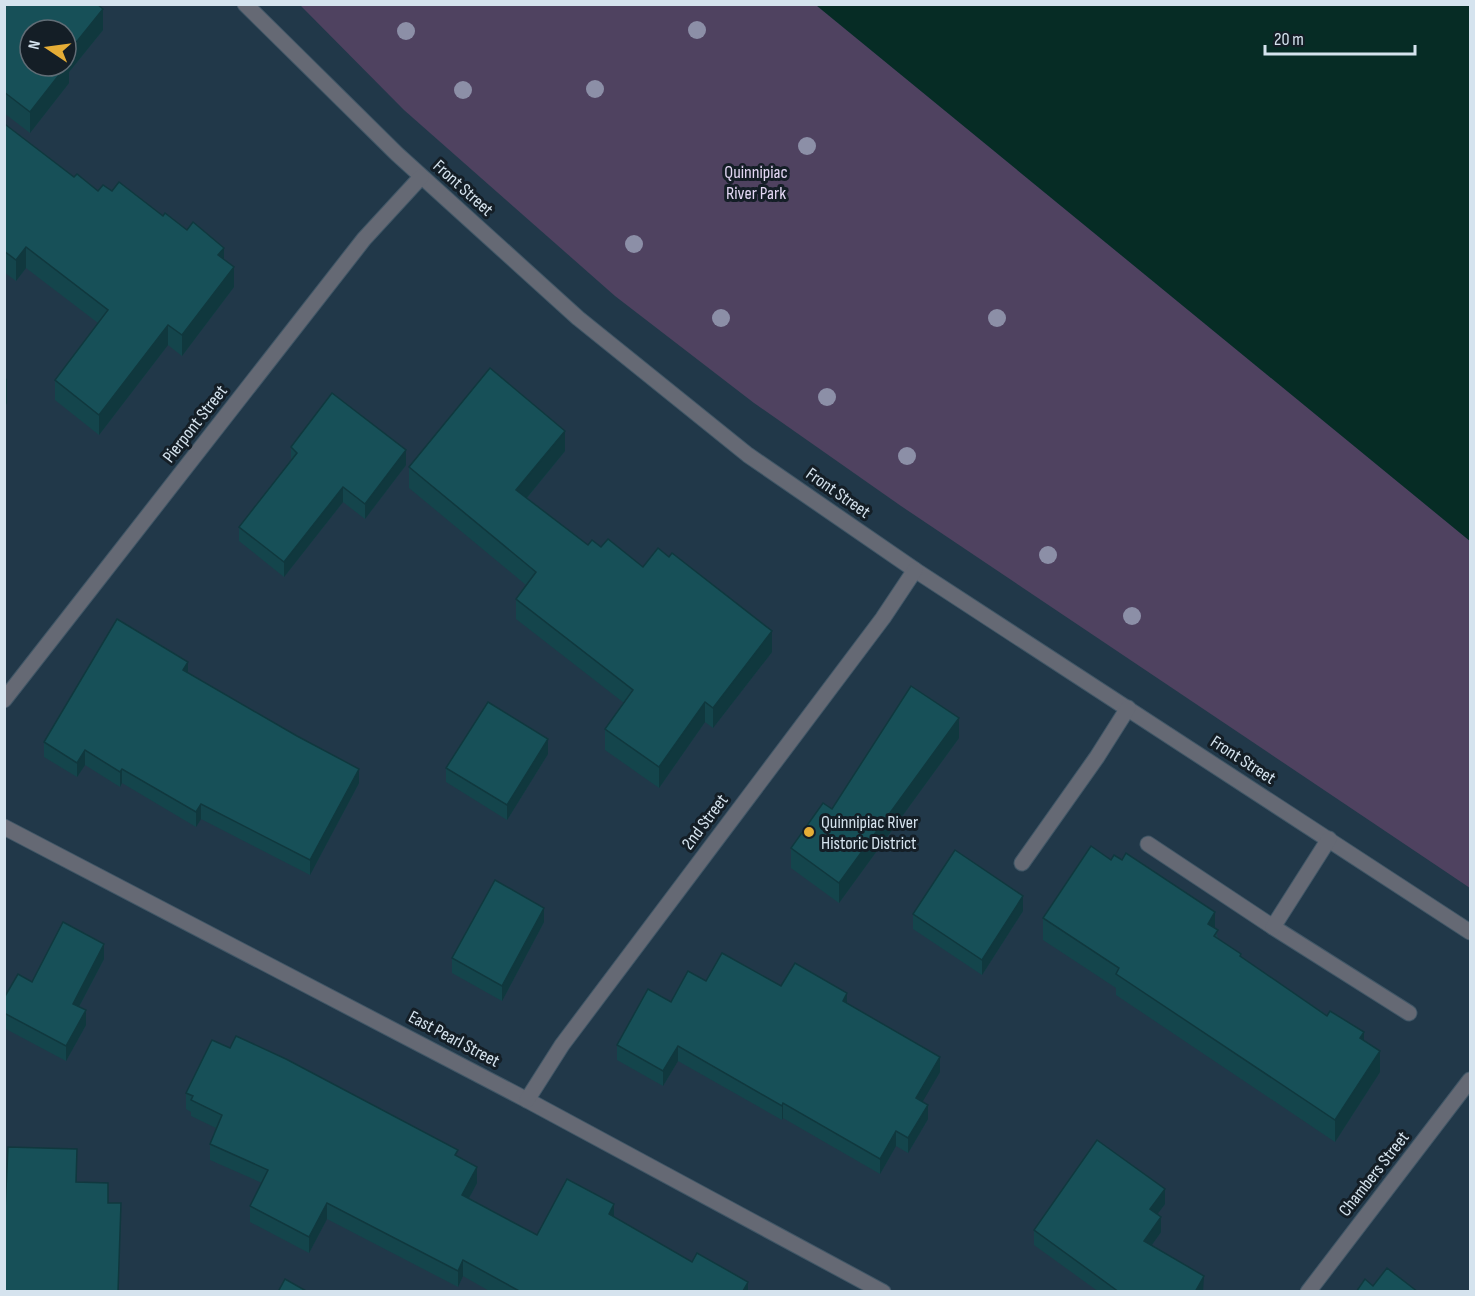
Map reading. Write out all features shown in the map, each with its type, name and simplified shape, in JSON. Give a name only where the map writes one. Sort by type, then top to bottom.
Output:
[{"type":"street","name":"Front Street","points":[[246,4],[421,177],[578,318],[748,455],[915,570],[1470,932]]},
{"type":"street","name":"Pierpont Street","points":[[4,700],[364,238],[421,177]]},
{"type":"street","name":"2nd Street","points":[[527,1100],[562,1045],[883,618],[915,570]]},
{"type":"street","points":[[1022,863],[1128,708]]},
{"type":"street","name":"East Pearl Street","points":[[4,826],[527,1100],[883,1292]]},
{"type":"street","points":[[1273,927],[1329,839]]},
{"type":"street","points":[[1148,844],[1409,1013]]},
{"type":"street","name":"Chambers Street","points":[[1308,1292],[1470,1080]]},
{"type":"green space","name":"Quinnipiac River Park","points":[[300,5],[816,5],[1470,541],[1470,888],[901,506],[754,403],[615,296],[404,110]]},
{"type":"shaded area","points":[[816,5],[1470,5],[1470,541]]},
{"type":"building","points":[[4,4],[97,4],[103,9],[78,40],[78,18],[18,18],[18,78],[57,78],[30,112],[4,92]]},
{"type":"building","points":[[6,125],[74,177],[77,174],[98,191],[103,185],[112,191],[119,182],[163,216],[165,213],[187,230],[193,222],[224,248],[218,255],[234,267],[182,335],[168,325],[99,415],[55,380],[108,310],[26,247],[16,260],[4,251],[4,126]]},
{"type":"building","points":[[490,368],[565,431],[516,490],[588,545],[592,540],[601,547],[608,539],[643,567],[658,548],[669,557],[672,553],[772,631],[713,708],[705,702],[659,767],[605,729],[633,690],[516,599],[536,572],[409,467]]},
{"type":"building","points":[[332,393],[406,450],[365,504],[343,487],[284,562],[239,527],[297,453],[291,447]]},
{"type":"building","points":[[117,619],[188,662],[183,670],[359,769],[310,860],[201,804],[196,812],[122,769],[120,772],[85,750],[77,763],[44,742]]},
{"type":"building","points":[[911,686],[959,718],[839,883],[791,848],[823,803],[832,809]]},
{"type":"building","points":[[488,702],[548,739],[507,805],[446,768]]},
{"type":"building","points":[[1091,846],[1111,860],[1114,855],[1122,860],[1126,853],[1215,912],[1208,924],[1218,930],[1214,936],[1327,1016],[1330,1011],[1364,1032],[1360,1038],[1380,1051],[1335,1120],[1116,974],[1119,968],[1043,918]]},
{"type":"building","points":[[955,850],[1023,896],[982,960],[913,914]]},
{"type":"building","points":[[495,880],[544,908],[502,986],[452,958]]},
{"type":"building","points":[[63,922],[104,944],[73,1004],[86,1010],[66,1046],[4,1013],[4,998],[18,974],[32,982]]},
{"type":"building","points":[[722,953],[781,986],[795,963],[847,993],[843,1001],[940,1057],[916,1098],[928,1105],[908,1138],[896,1131],[880,1159],[678,1046],[663,1071],[617,1045],[648,989],[671,1002],[688,971],[706,981]]},
{"type":"building","points":[[236,1036],[286,1059],[458,1150],[455,1155],[477,1167],[462,1195],[537,1235],[567,1179],[614,1204],[609,1214],[692,1262],[697,1253],[748,1282],[744,1292],[521,1292],[463,1260],[458,1271],[327,1203],[309,1237],[250,1206],[268,1170],[210,1144],[222,1115],[191,1100],[193,1096],[186,1093],[212,1040],[230,1048]]},
{"type":"building","points":[[1097,1140],[1165,1189],[1150,1209],[1161,1217],[1144,1241],[1204,1276],[1195,1292],[1119,1292],[1034,1230]]},
{"type":"building","points":[[8,1147],[77,1149],[76,1182],[108,1183],[108,1203],[121,1203],[118,1292],[5,1292],[4,1232]]},
{"type":"building","points":[[1387,1268],[1418,1292],[1356,1292],[1365,1279],[1373,1286]]},
{"type":"building","points":[[285,1279],[308,1292],[278,1292]]},
{"type":"place","name":"Quinnipiac River Historic District","points":[[809,832]]}]
